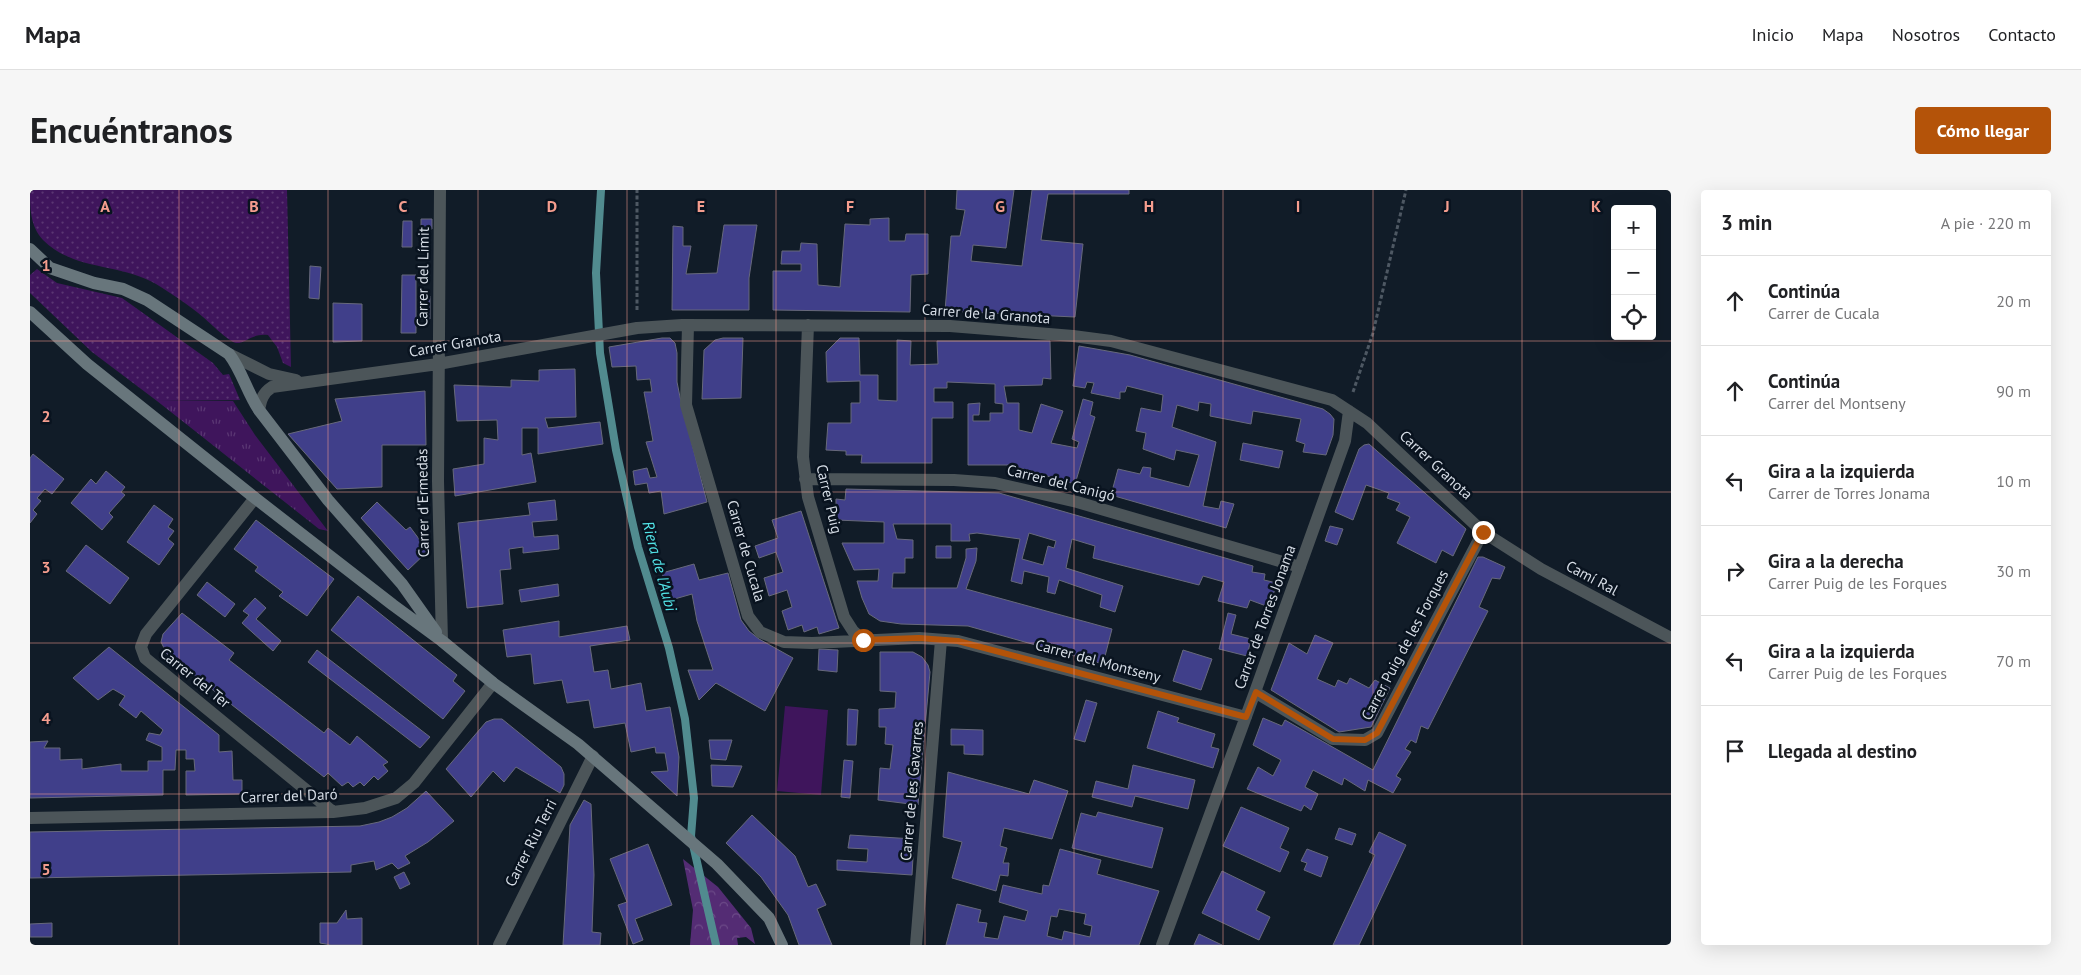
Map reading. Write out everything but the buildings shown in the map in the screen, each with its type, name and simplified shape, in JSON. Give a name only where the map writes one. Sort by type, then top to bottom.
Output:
[{"type":"street","name":"Carrer del Límit","points":[[438,364],[440,190]]},
{"type":"street","points":[[30,249],[50,268],[86,281],[122,289],[147,300],[229,354],[269,374],[304,382]]},
{"type":"street","points":[[30,312],[87,364],[255,498],[393,605],[442,640],[493,683],[593,756],[718,864],[769,918],[782,945]]},
{"type":"street","name":"Carrer de la Granota","points":[[611,333],[637,328],[688,325],[950,326],[1073,336],[1111,341],[1332,400],[1349,411]]},
{"type":"street","name":"Carrer de Cucala","points":[[688,325],[686,405],[748,616],[760,632],[784,642],[919,638],[941,640]]},
{"type":"street","name":"Carrer Puig","points":[[808,326],[803,457],[808,497],[844,617],[853,631],[863,640]]},
{"type":"street","name":"Carrer Granota","points":[[259,410],[260,400],[266,391],[272,387],[438,364],[611,333]]},
{"type":"street","points":[[229,354],[238,366],[259,410],[328,500],[402,584],[442,640]]},
{"type":"street","name":"Carrer d'Ermedàs","points":[[438,364],[442,640]]},
{"type":"street","name":"Carrer Granota","points":[[1349,411],[1374,429],[1483,532],[1500,544]]},
{"type":"street","name":"Carrer de Torres Jonama","points":[[1162,945],[1256,692],[1345,441],[1349,411]]},
{"type":"street","name":"Carrer del Canigó","points":[[806,479],[954,480],[995,483],[1077,502],[1300,567]]},
{"type":"street","name":"Carrer del Ter","points":[[255,498],[146,634],[141,647],[146,658],[333,812]]},
{"type":"street","name":"Carrer Puig de les Forques","points":[[1256,692],[1333,739],[1365,740],[1377,733],[1483,532]]},
{"type":"street","name":"Camí Ral","points":[[1500,544],[1541,569],[1671,638]]},
{"type":"street","name":"Carrer del Montseny","points":[[941,640],[958,641],[1246,717]]},
{"type":"street","name":"Carrer de les Gavarres","points":[[916,945],[941,640]]},
{"type":"street","name":"Carrer del Daró","points":[[30,818],[333,812],[365,808],[396,798],[414,783],[493,683]]},
{"type":"street","name":"Carrer Riu Terri","points":[[499,945],[593,756]]},
{"type":"path","points":[[637,190],[637,328]]},
{"type":"path","points":[[1349,411],[1354,383],[1373,332],[1406,190]]},
{"type":"green space","points":[[30,190],[287,190],[291,367],[283,363],[277,347],[268,335],[253,337],[239,343],[233,342],[192,308],[156,284],[142,277],[83,262],[55,250],[43,240],[35,229],[31,210]]},
{"type":"green space","points":[[37,269],[57,283],[122,298],[213,363],[223,375],[229,374],[240,400],[157,401],[92,352],[30,293],[30,275]]},
{"type":"green space","points":[[157,401],[233,401],[255,435],[328,531],[319,529]]},
{"type":"green space","points":[[785,706],[828,710],[821,795],[777,791]]},
{"type":"green space","points":[[683,859],[718,887],[751,928],[755,944],[746,937],[737,938],[738,945],[690,945],[693,910]]},
{"type":"waterway","name":"Riera de l'Aubi","points":[[601,190],[596,273],[600,353],[616,450],[638,547],[669,648],[685,719],[694,798],[691,836],[716,945]]},
{"type":"route","points":[[863,640],[919,638],[958,641],[1246,717],[1256,692],[1333,739],[1365,740],[1377,733],[1483,532]]}]
